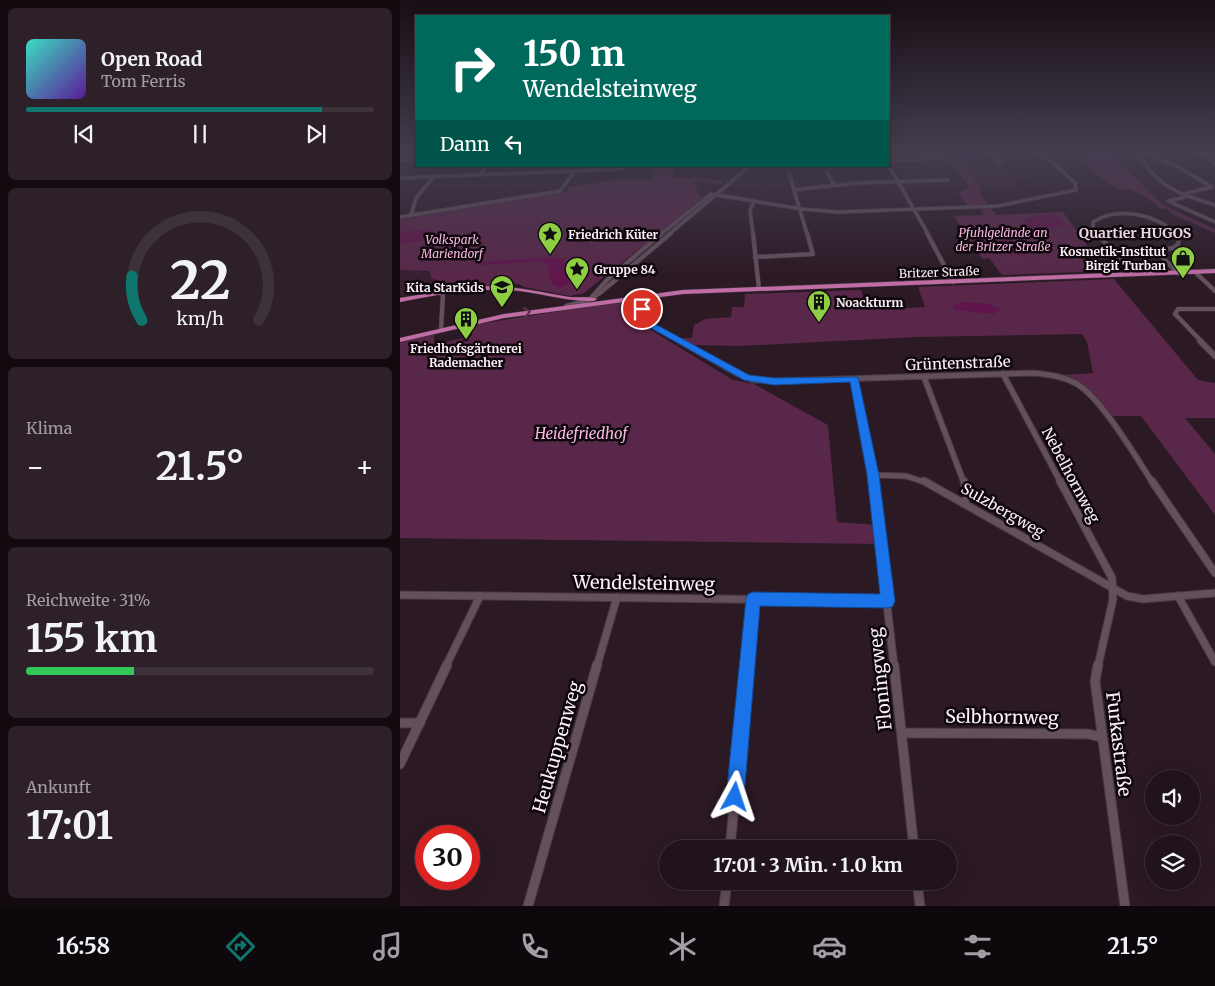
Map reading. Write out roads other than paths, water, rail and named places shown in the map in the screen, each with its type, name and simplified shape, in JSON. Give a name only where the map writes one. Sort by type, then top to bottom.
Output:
[{"type":"main road","name":"Britzer Straße","points":[[400,300],[505,288],[560,298],[589,300],[704,290],[1215,271]]},
{"type":"main road","name":"Britzer Straße","points":[[400,340],[504,316],[642,296]]},
{"type":"main road","points":[[550,309],[560,298]]},
{"type":"street","points":[[411,215],[416,198],[420,193]]},
{"type":"street","points":[[400,217],[541,193]]},
{"type":"street","points":[[756,257],[812,255],[813,252],[795,193]]},
{"type":"street","points":[[904,193],[917,213],[953,282]]},
{"type":"street","points":[[589,300],[594,292],[630,261],[713,195],[830,212],[1004,205],[1060,193]]},
{"type":"street","points":[[1181,193],[1215,205]]},
{"type":"street","points":[[1190,193],[1168,201],[1215,222]]},
{"type":"street","points":[[566,306],[589,300],[600,293],[713,195]]},
{"type":"street","points":[[754,201],[750,210],[759,289]]},
{"type":"street","points":[[1135,274],[1093,230],[1093,222],[1096,219],[1108,215],[1125,214],[1153,220],[1172,229],[1180,240],[1176,246],[1156,251],[1178,273]]},
{"type":"street","points":[[630,261],[636,262]]},
{"type":"street","points":[[1195,272],[1215,291]]},
{"type":"street","points":[[441,329],[443,294]]},
{"type":"street","name":"Grüntenstraße","points":[[642,296],[643,317],[647,322],[745,377],[774,382],[1003,374],[1056,375],[1071,380],[1087,391],[1106,415],[1215,573]]},
{"type":"street","name":"Britzer Straße","points":[[589,300],[600,303]]},
{"type":"street","points":[[1215,309],[1178,309],[1175,314],[1215,356]]},
{"type":"street","name":"Nebelhornweg","points":[[1003,374],[1112,578],[1113,588]]},
{"type":"street","points":[[924,377],[968,493],[963,503]]},
{"type":"street","name":"Floningweg","points":[[854,379],[873,475],[913,840]]},
{"type":"street","name":"Sulzbergweg","points":[[873,475],[913,477],[963,503],[1127,596],[1143,599],[1215,593]]},
{"type":"street","name":"Furkastraße","points":[[1113,588],[1113,599],[1095,681],[1125,906]]},
{"type":"street","name":"Wendelsteinweg","points":[[400,594],[888,601]]},
{"type":"street","points":[[400,764],[480,596]]},
{"type":"street","points":[[1178,596],[1215,662]]},
{"type":"street","name":"Heukuppenweg","points":[[528,906],[617,598]]},
{"type":"street","points":[[731,840],[753,599]]},
{"type":"street","points":[[400,723],[420,723]]},
{"type":"street","name":"Selbhornweg","points":[[902,733],[1088,734],[1101,737]]},
{"type":"street","points":[[724,906],[726,890]]},
{"type":"street","points":[[918,890],[920,906]]},
{"type":"waterway","points":[[439,241],[448,244]]},
{"type":"waterway","points":[[452,245],[457,246],[456,256],[466,262]]},
{"type":"waterway","points":[[1028,254],[1039,269]]},
{"type":"place","name":"Friedrich Küter","points":[[550,255]]},
{"type":"place","name":"Kosmetik-Institut Birgit Turban","points":[[1183,279]]},
{"type":"place","name":"Gruppe 84","points":[[577,290]]},
{"type":"place","name":"Kita StarKids","points":[[502,308]]},
{"type":"place","name":"Noackturm","points":[[819,323]]},
{"type":"place","name":"Friedhofsgärtnerei Rademacher","points":[[466,340]]},
{"type":"district","name":"Quartier HUGOS","points":[[1135,233]]},
{"type":"park label","name":"Pfuhlgelände an der Britzer Straße","points":[[1003,239]]},
{"type":"park label","name":"Volkspark Mariendorf","points":[[452,246]]},
{"type":"park label","name":"Heidefriedhof","points":[[581,433]]}]
